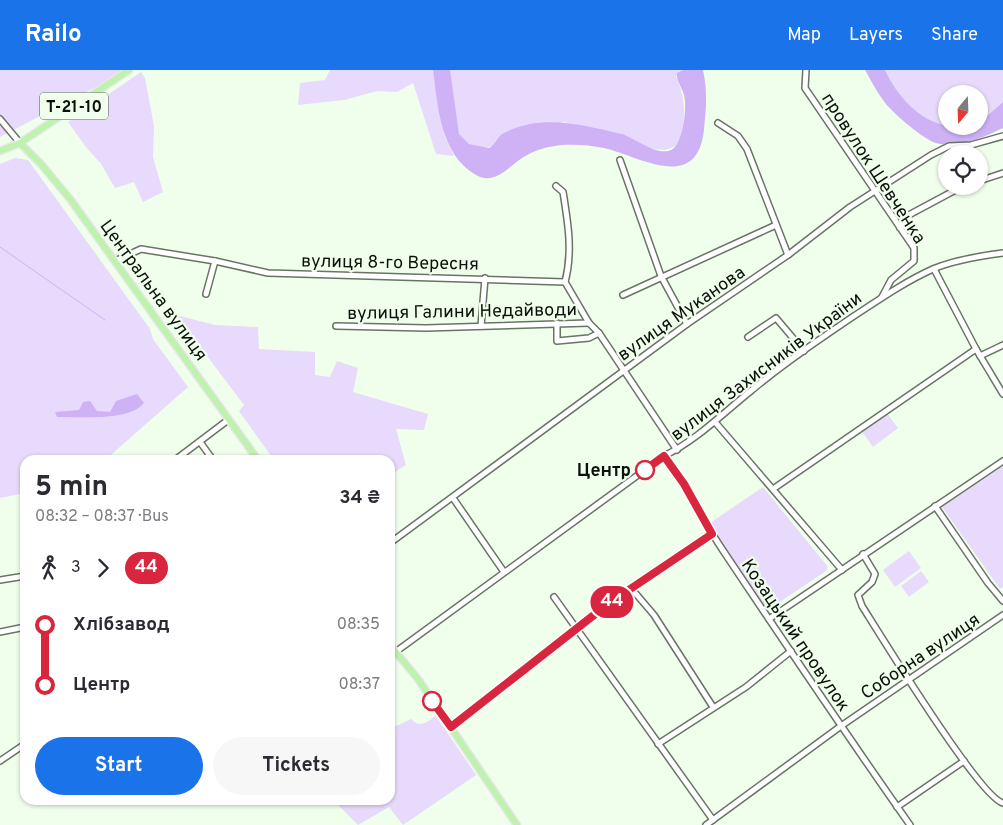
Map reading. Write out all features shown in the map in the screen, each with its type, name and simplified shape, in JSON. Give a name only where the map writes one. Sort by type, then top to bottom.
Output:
[{"type":"main road","name":"Т-21-10","points":[[20,143],[128,70]]},
{"type":"main road","points":[[0,151],[20,143]]},
{"type":"main road","name":"Центральна вулиця","points":[[20,143],[41,164],[70,199],[254,455]]},
{"type":"main road","points":[[395,657],[451,727],[517,825]]},
{"type":"street","name":"провулок Шевченка","points":[[806,70],[805,88],[914,248],[916,254],[914,261],[891,280],[881,298]]},
{"type":"street","points":[[0,119],[20,143]]},
{"type":"street","points":[[718,123],[738,136],[747,149],[788,255]]},
{"type":"street","name":"вулиця Муканова","points":[[395,539],[687,324],[788,255],[844,211],[931,155],[949,146],[971,145],[1003,136]]},
{"type":"street","points":[[620,160],[661,276],[687,324]]},
{"type":"street","points":[[988,178],[1003,173]]},
{"type":"street","points":[[556,186],[563,192],[568,223],[570,261],[565,282],[588,323],[599,332],[677,450]]},
{"type":"street","points":[[900,228],[905,217],[946,195]]},
{"type":"street","points":[[623,295],[776,225]]},
{"type":"street","name":"вулиця 8-го Вересня","points":[[115,261],[141,249],[215,261],[268,273],[376,278],[485,278],[565,282]]},
{"type":"street","name":"вулиця Захисників України","points":[[395,653],[664,456],[677,450],[804,351],[881,298],[934,269],[983,256],[1003,253]]},
{"type":"street","points":[[206,294],[215,261]]},
{"type":"street","points":[[934,269],[976,349],[1003,394]]},
{"type":"street","points":[[481,326],[485,278]]},
{"type":"street","points":[[748,337],[776,318],[804,351]]},
{"type":"street","points":[[557,323],[557,341],[589,338],[599,332]]},
{"type":"street","name":"вулиця Галини Недайводи","points":[[336,326],[426,328],[588,323]]},
{"type":"street","points":[[980,356],[1003,345]]},
{"type":"street","points":[[773,489],[976,349]]},
{"type":"street","points":[[182,455],[228,420]]},
{"type":"street","points":[[715,422],[842,570]]},
{"type":"street","points":[[200,442],[209,455]]},
{"type":"street","name":"Козацький провулок","points":[[664,456],[684,484],[712,534],[910,825]]},
{"type":"street","points":[[769,619],[1003,461]]},
{"type":"street","points":[[453,498],[504,572]]},
{"type":"street","points":[[935,506],[988,583],[1003,601]]},
{"type":"street","points":[[451,727],[631,588],[712,534]]},
{"type":"street","points":[[863,554],[875,574],[872,582],[858,595],[862,606],[964,761],[988,793],[1002,804]]},
{"type":"street","points":[[0,580],[20,577]]},
{"type":"street","points":[[631,588],[654,615],[713,707]]},
{"type":"street","points":[[554,597],[714,820]]},
{"type":"street","name":"Соборна вулиця","points":[[706,825],[841,726],[1003,615]]},
{"type":"street","points":[[0,632],[20,628]]},
{"type":"street","points":[[658,744],[746,687],[791,651]]},
{"type":"street","points":[[0,761],[20,747]]},
{"type":"street","points":[[897,807],[964,761]]},
{"type":"shaded area","points":[[0,70],[124,70],[113,78],[0,137]]},
{"type":"shaded area","points":[[330,70],[433,70],[445,137],[454,156],[436,154],[413,83],[397,92],[377,91],[344,100],[298,105],[300,83],[325,80]]},
{"type":"shaded area","points":[[433,70],[450,70],[459,134],[469,144],[489,148],[502,134],[531,124],[546,122],[591,127],[622,134],[650,148],[665,151],[672,149],[677,144],[684,120],[685,100],[677,79],[677,73],[683,70],[703,70],[706,86],[704,130],[699,149],[690,161],[679,166],[649,163],[618,152],[588,145],[558,145],[533,152],[497,176],[484,178],[476,175],[464,166],[448,142],[439,114]]},
{"type":"shaded area","points":[[450,70],[683,70],[676,76],[682,93],[683,129],[676,146],[665,150],[643,146],[625,135],[564,122],[502,135],[492,146],[483,148],[473,146],[461,137],[456,126]]},
{"type":"shaded area","points":[[865,70],[885,70],[896,89],[910,106],[928,119],[938,123],[938,135],[986,135],[962,143],[936,143],[924,137],[908,124],[887,105]]},
{"type":"shaded area","points":[[885,70],[1003,70],[1003,102],[988,115],[988,85],[938,85],[938,123],[926,119],[918,113],[896,88]]},
{"type":"shaded area","points":[[141,72],[145,78],[154,126],[153,157],[163,192],[143,202],[134,182],[115,188],[101,164],[68,122]]},
{"type":"shaded area","points":[[1003,102],[1003,128],[988,134],[988,115]]},
{"type":"shaded area","points":[[15,158],[28,160],[150,329],[153,339],[188,387],[111,455],[20,455],[20,494],[0,498],[0,164]]},
{"type":"shaded area","points":[[176,315],[215,325],[258,327],[259,349],[315,352],[315,375],[330,377],[337,361],[358,368],[353,392],[428,414],[424,430],[396,429],[406,465],[395,472],[395,455],[270,455],[239,411],[244,405]]},
{"type":"shaded area","points":[[137,394],[144,403],[137,409],[116,416],[57,417],[55,412],[79,410],[83,402],[90,401],[97,411],[110,412],[116,401]]},
{"type":"shaded area","points":[[885,411],[898,428],[873,447],[861,430]]},
{"type":"shaded area","points":[[1003,466],[1003,587],[1000,589],[942,507]]},
{"type":"shaded area","points":[[763,487],[828,567],[826,571],[765,612],[707,525]]},
{"type":"shaded area","points":[[909,551],[921,568],[895,587],[883,570]]},
{"type":"shaded area","points":[[921,571],[929,582],[909,597],[901,586]]},
{"type":"shaded area","points":[[436,716],[476,775],[403,825],[389,807],[358,825],[338,805],[395,805],[395,727],[411,719],[418,724]]},
{"type":"waterway","points":[[0,247],[105,320]]},
{"type":"bus line","name":"44","points":[[432,701],[451,727],[608,604],[712,534],[684,484],[664,456],[645,470]]},
{"type":"place","name":"Центр","points":[[645,470]]}]
